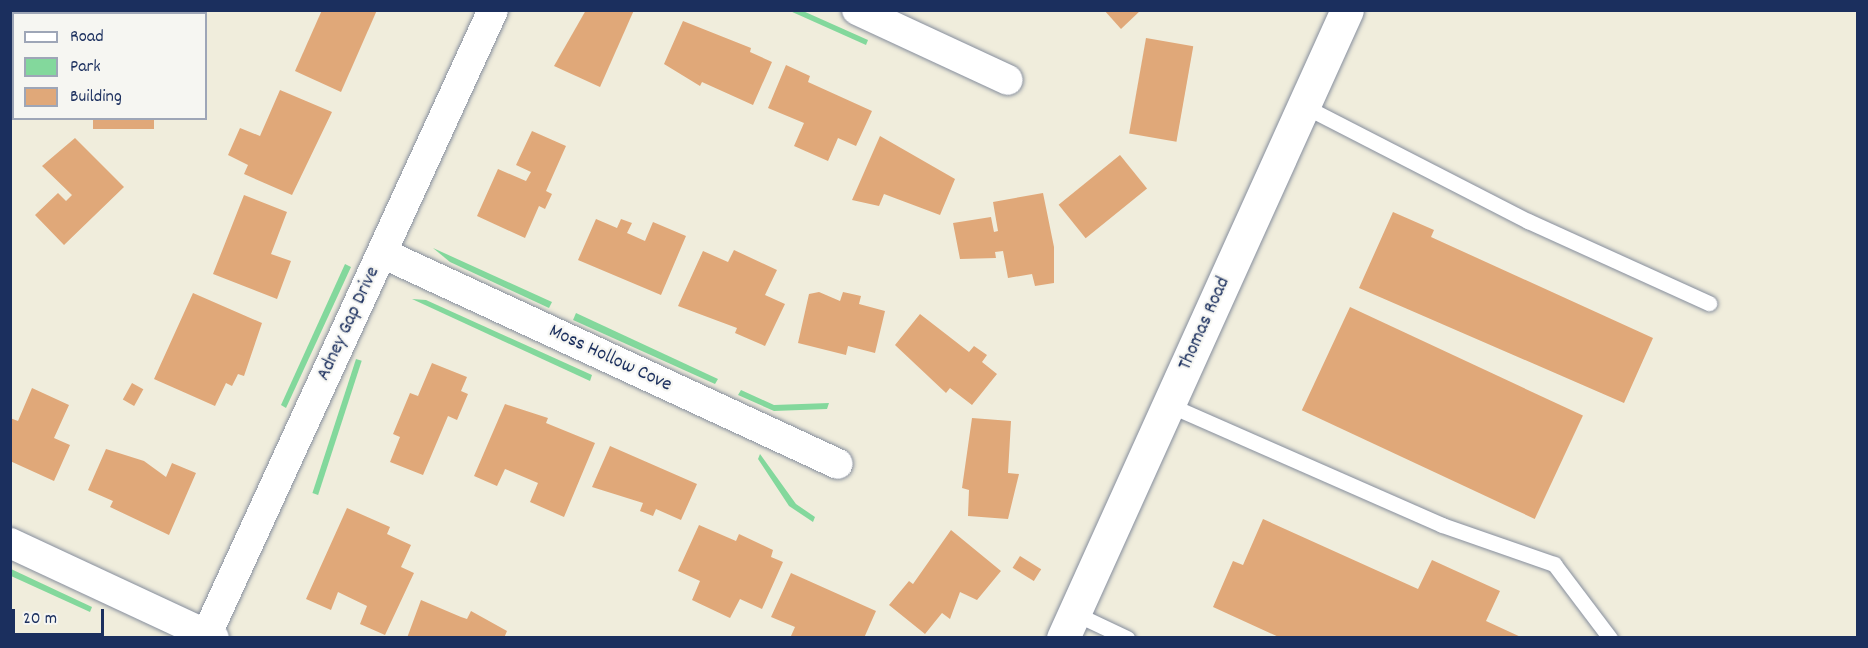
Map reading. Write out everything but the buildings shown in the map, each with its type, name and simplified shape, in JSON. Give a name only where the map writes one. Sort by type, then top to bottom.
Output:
[{"type":"street","name":"Adney Gap Drive","points":[[209,636],[493,10]]},
{"type":"street","points":[[857,10],[1008,80]]},
{"type":"street","name":"Thomas Road","points":[[1069,625],[1347,10]]},
{"type":"street","name":"Moss Hollow Cove","points":[[382,253],[838,464]]},
{"type":"street","points":[[10,543],[209,636]]},
{"type":"lane","points":[[1304,106],[1528,221],[1709,303]]},
{"type":"lane","points":[[1169,405],[1442,525],[1554,564],[1610,638]]},
{"type":"lane","points":[[1069,625],[1127,638]]},
{"type":"green space","points":[[790,11],[803,11],[868,40],[866,45]]},
{"type":"green space","points":[[433,248],[552,302],[549,308],[450,262]]},
{"type":"green space","points":[[345,264],[351,267],[286,408],[281,405]]},
{"type":"green space","points":[[412,299],[426,300],[592,375],[590,381]]},
{"type":"green space","points":[[576,313],[718,379],[715,384],[573,320]]},
{"type":"green space","points":[[356,359],[362,361],[318,495],[312,493]]},
{"type":"green space","points":[[741,390],[774,405],[829,403],[827,409],[774,411],[738,395]]},
{"type":"green space","points":[[760,454],[796,504],[815,517],[813,522],[789,506],[758,459]]},
{"type":"green space","points":[[11,569],[92,607],[90,612],[11,576]]}]
